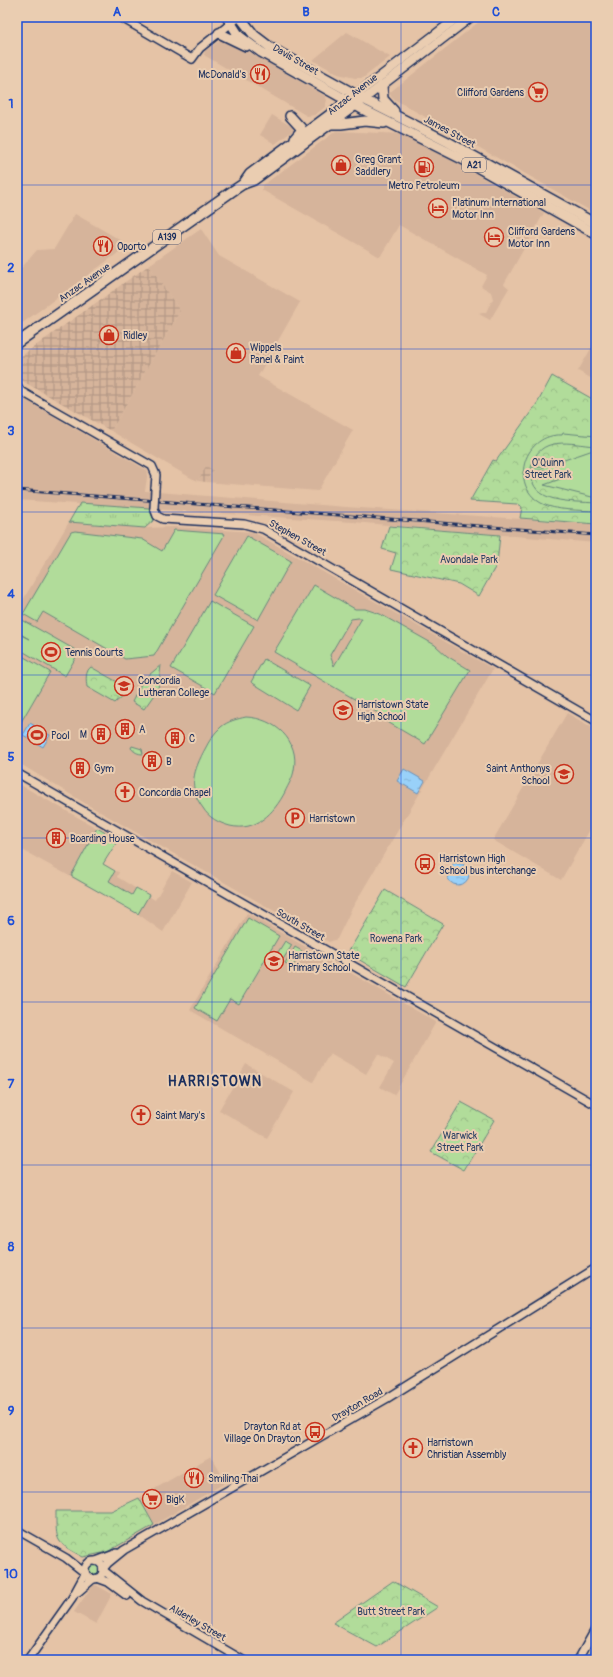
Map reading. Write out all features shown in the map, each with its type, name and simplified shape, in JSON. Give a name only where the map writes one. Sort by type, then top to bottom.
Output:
[{"type":"highway","name":"Davis Street","points":[[239,17],[248,29],[260,40],[356,95]]},
{"type":"highway","name":"Davis Street","points":[[229,20],[239,36],[254,48],[352,103]]},
{"type":"highway","points":[[219,32],[245,46],[254,48]]},
{"type":"highway","points":[[382,85],[383,99],[397,115]]},
{"type":"highway","points":[[334,93],[334,112]]},
{"type":"highway","name":"James Street","points":[[356,95],[397,115],[596,224]]},
{"type":"highway","name":"Anzac Avenue","points":[[19,342],[243,184],[254,180],[332,124],[352,103],[356,95]]},
{"type":"highway","name":"Anzac Avenue","points":[[243,184],[250,174],[334,112],[364,99]]},
{"type":"highway","name":"James Street","points":[[352,103],[391,124],[470,162],[596,234]]},
{"type":"highway","points":[[286,148],[301,131],[299,124],[290,116]]},
{"type":"highway","points":[[332,124],[365,121],[391,124]]},
{"type":"main road","name":"Anzac Avenue","points":[[356,95],[458,17]]},
{"type":"main road","name":"Anzac Avenue","points":[[364,99],[471,17]]},
{"type":"street","points":[[120,17],[192,59],[200,48],[219,32],[229,20],[239,17]]},
{"type":"street","name":"Stephen Street","points":[[18,388],[152,466],[156,475],[154,508],[157,516],[163,519],[244,524],[263,529],[596,721]]},
{"type":"street","name":"South Street","points":[[17,773],[596,1105]]},
{"type":"street","name":"Drayton Road","points":[[93,1562],[124,1550],[386,1399],[596,1268]]},
{"type":"street","points":[[17,1530],[66,1558],[89,1578],[95,1579]]},
{"type":"street","name":"Drayton Road","points":[[103,1570],[108,1563],[124,1550]]},
{"type":"street","points":[[66,1558],[79,1562],[93,1562],[101,1565],[103,1570],[101,1575],[72,1598]]},
{"type":"street","points":[[28,1660],[72,1598],[85,1573],[85,1566],[93,1562]]},
{"type":"street","name":"Alderley Street","points":[[103,1570],[142,1602]]},
{"type":"street","name":"Alderley Street","points":[[95,1579],[108,1582],[126,1595],[142,1602],[243,1660]]},
{"type":"street","points":[[578,1660],[596,1628]]},
{"type":"shaded area","points":[[485,17],[596,17],[596,214],[392,98],[389,93]]},
{"type":"shaded area","points":[[347,32],[390,57],[363,78],[355,78],[338,74],[313,60]]},
{"type":"shaded area","name":"McDonald's","points":[[221,40],[230,41],[325,96],[327,100],[325,107],[315,115],[307,116],[204,55],[205,51]]},
{"type":"shaded area","points":[[272,115],[294,128],[294,130],[275,144],[260,135]]},
{"type":"shaded area","points":[[336,131],[403,134],[420,142],[544,213],[504,284],[509,288],[490,320],[479,314],[486,312],[493,299],[491,292],[481,286],[487,275],[399,225],[380,257],[262,190],[262,186]]},
{"type":"shaded area","points":[[75,214],[122,241],[122,250],[17,327],[17,273],[37,250],[54,249]]},
{"type":"shaded area","points":[[201,229],[219,256],[300,302],[258,376],[353,430],[318,491],[206,482],[213,470],[206,467],[198,481],[111,431],[180,311],[149,265]]},
{"type":"shaded area","name":"Ridley","points":[[149,265],[180,311],[111,431],[17,378],[17,359]]},
{"type":"shaded area","points":[[596,340],[596,381],[578,371]]},
{"type":"shaded area","points":[[17,395],[148,471],[145,491],[346,507],[596,524],[596,543],[353,522],[17,500]]},
{"type":"shaded area","points":[[206,466],[213,470],[206,482],[198,481]]},
{"type":"shaded area","points":[[69,522],[145,528],[175,527],[253,532],[493,669],[351,910],[337,939],[329,942],[88,805],[17,762],[17,610]]},
{"type":"shaded area","name":"Saint Anthonys School","points":[[567,713],[596,730],[596,819],[561,880],[493,840]]},
{"type":"shaded area","points":[[17,783],[118,840],[103,864],[119,872],[117,877],[155,900],[172,871],[192,882],[163,932],[138,914],[17,847]]},
{"type":"shaded area","name":"Harristown State Primary School","points":[[247,913],[436,1022],[394,1095],[380,1087],[394,1063],[378,1054],[366,1074],[330,1053],[313,1082],[190,1010]]},
{"type":"shaded area","points":[[246,1064],[294,1092],[267,1138],[219,1110]]},
{"type":"shaded area","points":[[211,1456],[224,1479],[223,1484],[154,1525],[139,1498]]},
{"type":"shaded area","points":[[93,1585],[96,1585],[112,1594],[96,1624],[74,1612]]},
{"type":"green space","name":"O'Quinn Street Park","points":[[552,376],[596,401],[596,524],[520,518],[522,507],[517,504],[470,501],[493,460],[496,461],[538,402]]},
{"type":"green space","points":[[563,433],[596,436],[596,446],[566,443],[548,446],[541,450],[535,457],[531,468],[544,467],[596,449],[596,498],[544,485],[571,475],[544,470],[531,471],[533,482],[538,490],[545,496],[565,501],[596,503],[596,511],[568,510],[547,506],[531,495],[525,484],[523,473],[525,461],[530,451],[538,442],[549,437],[562,435]]},
{"type":"green space","points":[[80,503],[149,508],[154,520],[145,528],[69,522]]},
{"type":"green space","name":"Avondale Park","points":[[389,526],[500,535],[497,564],[479,596],[459,584],[391,569],[396,553],[382,549]]},
{"type":"green space","points":[[174,530],[225,534],[154,656],[125,659],[43,612],[37,622],[23,614],[71,532],[75,531],[142,539],[162,551]]},
{"type":"green space","points":[[247,536],[291,561],[258,620],[213,595]]},
{"type":"green space","points":[[314,585],[355,609],[365,609],[380,614],[435,645],[447,656],[470,670],[425,744],[379,717],[380,714],[274,652]],"holes":[[[362,618],[334,666],[330,655],[351,619]]]},
{"type":"green space","points":[[210,601],[254,626],[215,693],[171,668]]},
{"type":"green space","name":"Tennis Courts","points":[[17,617],[79,652],[65,676],[17,648],[17,633],[29,639],[17,632]]},
{"type":"green space","points":[[17,653],[50,672],[17,729]]},
{"type":"green space","points":[[264,659],[310,686],[296,710],[251,682]]},
{"type":"green space","points":[[161,665],[158,689],[144,709],[132,702],[143,680]]},
{"type":"green space","points":[[91,667],[128,688],[125,694],[115,703],[87,687],[87,673]]},
{"type":"green space","points":[[246,717],[266,721],[275,726],[289,740],[295,759],[292,779],[281,800],[270,814],[256,823],[239,827],[230,826],[215,820],[205,812],[195,793],[194,778],[195,771],[201,757],[208,743],[216,732],[227,723]]},
{"type":"green space","points":[[132,746],[142,749],[143,754],[135,752],[131,748]]},
{"type":"green space","points":[[97,828],[118,840],[103,864],[115,871],[109,881],[132,895],[136,888],[149,895],[138,914],[71,876]]},
{"type":"green space","name":"Rowena Park","points":[[385,890],[443,924],[406,987],[351,955],[349,951]]},
{"type":"green space","points":[[248,918],[279,936],[239,1004],[230,999],[217,1021],[195,1008]]},
{"type":"green space","points":[[285,941],[292,945],[282,961],[275,957]]},
{"type":"green space","points":[[295,947],[302,951],[292,967],[285,963]]},
{"type":"green space","name":"Warwick Street Park","points":[[461,1102],[494,1120],[464,1170],[431,1152]]},
{"type":"green space","points":[[139,1498],[154,1525],[107,1552],[83,1557],[67,1548],[59,1540],[56,1529],[56,1511],[111,1511]]},
{"type":"green space","points":[[92,1565],[96,1565],[99,1570],[96,1575],[92,1575],[89,1572],[89,1568]]},
{"type":"green space","name":"Butt Street Park","points":[[393,1581],[438,1607],[377,1647],[333,1623]]},
{"type":"green space","points":[[596,1643],[596,1660],[586,1660]]},
{"type":"water","points":[[30,723],[50,735],[43,747],[23,735]]},
{"type":"water","points":[[404,769],[425,781],[418,793],[397,781]]},
{"type":"water","points":[[458,863],[462,864],[468,870],[468,878],[462,884],[458,885],[454,884],[448,878],[447,874],[448,870],[454,864]]},
{"type":"railway","points":[[17,490],[596,535]]},
{"type":"place","name":"McDonald's","points":[[260,74]]},
{"type":"place","name":"Clifford Gardens","points":[[538,92]]},
{"type":"place","name":"Greg Grant Saddlery","points":[[341,165]]},
{"type":"place","name":"Metro Petroleum","points":[[424,167]]},
{"type":"place","name":"Platinum International Motor Inn","points":[[438,208]]},
{"type":"place","name":"Clifford Gardens Motor Inn","points":[[494,237]]},
{"type":"place","name":"Oporto","points":[[103,246]]},
{"type":"place","name":"Ridley","points":[[109,335]]},
{"type":"place","name":"Wippels Panel & Paint","points":[[236,353]]},
{"type":"place","name":"Tennis Courts","points":[[51,652]]},
{"type":"place","name":"Concordia Lutheran College","points":[[124,686]]},
{"type":"place","name":"Harristown State High School","points":[[343,710]]},
{"type":"place","name":"A","points":[[125,729]]},
{"type":"place","name":"M","points":[[101,734]]},
{"type":"place","name":"Pool","points":[[37,735]]},
{"type":"place","name":"C","points":[[175,738]]},
{"type":"place","name":"B","points":[[152,761]]},
{"type":"place","name":"Gym","points":[[80,768]]},
{"type":"place","name":"Saint Anthonys School","points":[[564,774]]},
{"type":"place","name":"Concordia Chapel","points":[[125,792]]},
{"type":"place","name":"Harristown","points":[[295,818]]},
{"type":"place","name":"Boarding House","points":[[56,838]]},
{"type":"place","name":"Harristown High School bus interchange","points":[[425,864]]},
{"type":"place","name":"Harristown State Primary School","points":[[274,961]]},
{"type":"place","name":"Saint Mary's","points":[[141,1115]]},
{"type":"place","name":"Drayton Rd at Village On Drayton","points":[[315,1432]]},
{"type":"place","name":"Harristown Christian Assembly","points":[[413,1448]]},
{"type":"place","name":"Smiling Thai","points":[[194,1478]]},
{"type":"place","name":"BigK","points":[[152,1499]]},
{"type":"district","name":"HARRISTOWN","points":[[215,1081]]}]
